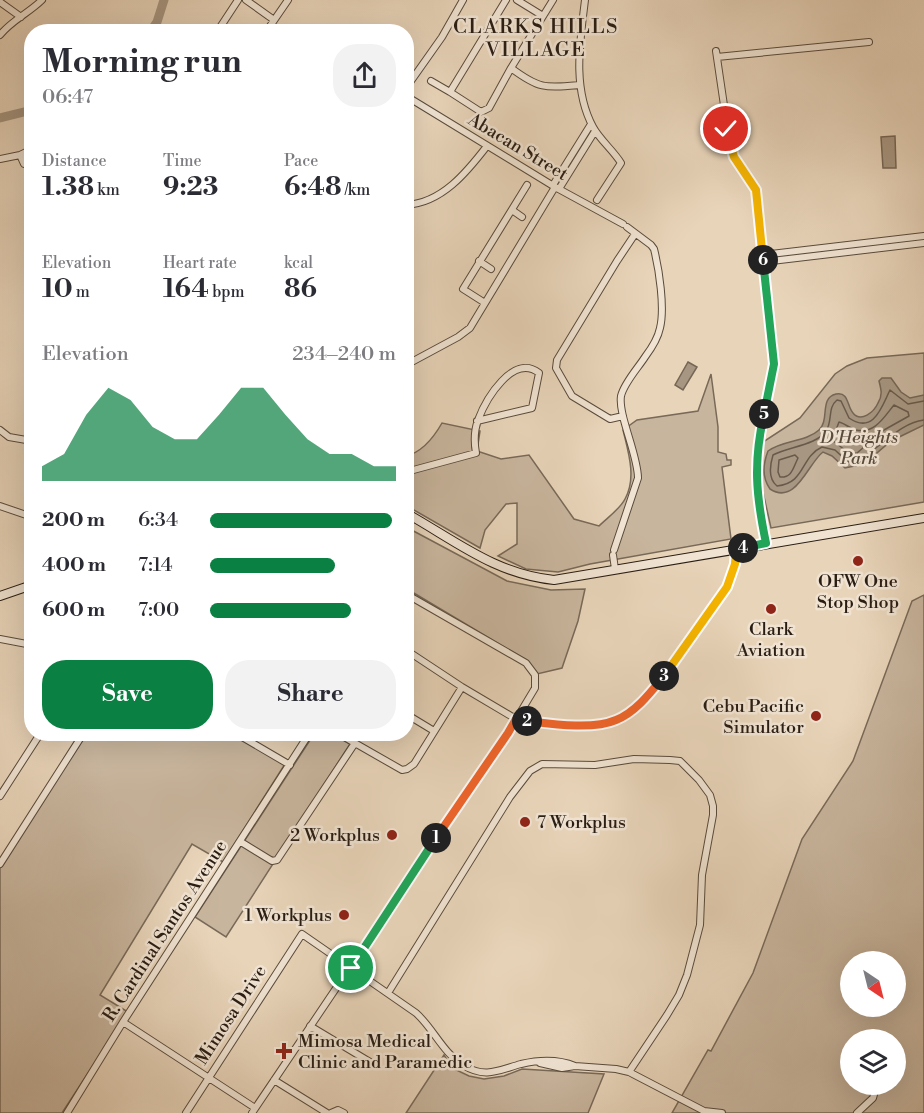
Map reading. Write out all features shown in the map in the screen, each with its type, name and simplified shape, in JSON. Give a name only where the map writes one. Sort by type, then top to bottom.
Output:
[{"type":"main road","points":[[414,518],[494,565],[510,572],[554,580],[924,518]]},
{"type":"main road","points":[[0,596],[24,588]]},
{"type":"street","points":[[28,0],[35,7]]},
{"type":"street","points":[[0,35],[10,23],[42,0]]},
{"type":"street","points":[[222,24],[238,0]]},
{"type":"street","points":[[246,0],[274,20]]},
{"type":"street","points":[[271,24],[288,0]]},
{"type":"street","points":[[414,77],[442,37],[463,0]]},
{"type":"street","points":[[450,92],[506,0]]},
{"type":"street","points":[[517,0],[543,16]]},
{"type":"street","points":[[432,81],[481,112],[485,111],[489,108],[553,0]]},
{"type":"street","points":[[585,0],[581,28],[579,85],[591,124],[621,163],[597,200]]},
{"type":"street","points":[[0,2],[21,17]]},
{"type":"street","points":[[766,543],[758,495],[756,464],[774,364],[756,190],[734,157],[730,146],[717,54],[869,42]]},
{"type":"street","points":[[511,68],[541,86],[579,85]]},
{"type":"street","name":"Abacan Street","points":[[414,101],[555,187],[622,224],[654,249],[662,317],[660,330],[624,390],[621,398],[623,416]]},
{"type":"street","points":[[414,360],[470,328],[591,124]]},
{"type":"street","points":[[555,187],[596,131]]},
{"type":"street","points":[[414,204],[446,190],[463,176],[487,146]]},
{"type":"street","points":[[0,159],[24,153]]},
{"type":"street","points":[[20,155],[24,164]]},
{"type":"street","points":[[485,303],[463,289],[527,185]]},
{"type":"street","points":[[512,210],[522,217]]},
{"type":"street","points":[[615,569],[613,552],[638,478],[633,449],[623,416],[610,419],[572,396],[556,368],[557,360],[616,261],[635,234]]},
{"type":"street","points":[[763,258],[924,236]]},
{"type":"street","points":[[763,258],[924,243]]},
{"type":"street","points":[[479,261],[491,269]]},
{"type":"street","points":[[414,470],[476,453],[474,440],[477,421],[486,402],[508,374],[524,366],[539,373],[532,408],[477,421]]},
{"type":"street","points":[[0,430],[9,437],[24,440]]},
{"type":"street","points":[[0,506],[24,514]]},
{"type":"street","points":[[414,655],[516,719],[591,725],[616,720],[635,708],[664,677],[727,587],[735,564],[736,550]]},
{"type":"street","points":[[123,1022],[254,1110],[508,733],[535,688],[535,675],[531,668],[518,658],[414,599]]},
{"type":"street","points":[[0,639],[24,644]]},
{"type":"street","points":[[351,741],[402,770],[407,769],[414,764],[462,687]]},
{"type":"street","points":[[414,719],[434,731]]},
{"type":"street","points":[[0,796],[35,741]]},
{"type":"street","points":[[0,864],[79,741]]},
{"type":"street","points":[[249,741],[290,765]]},
{"type":"street","name":"R. Cardinal Santos Avenue","points":[[67,1113],[123,1022],[305,741]]},
{"type":"street","points":[[241,842],[272,861],[277,860],[355,743]]},
{"type":"street","points":[[388,993],[510,797],[536,766],[548,763],[603,765],[634,759],[680,760],[704,786],[713,806],[702,875],[700,925],[687,975],[679,995],[630,1072]]},
{"type":"street","name":"Mimosa Drive","points":[[186,1113],[302,934],[351,968]]},
{"type":"street","points":[[351,968],[424,1020],[449,1053],[465,1066],[481,1072],[494,1072],[523,1064],[557,1061],[575,1066],[616,1069],[630,1072],[704,1111],[722,1113]]},
{"type":"street","points":[[310,1026],[375,1065]]},
{"type":"street","points":[[274,1080],[329,1113],[338,1110],[344,1113]]},
{"type":"street","points":[[857,1113],[874,1095]]},
{"type":"green space","name":"D'Heights Park","points":[[924,353],[924,502],[771,528],[759,474],[763,442],[800,418],[835,374],[847,366],[867,358]]},
{"type":"green space","points":[[711,374],[718,427],[718,452],[726,454],[727,460],[731,460],[731,465],[722,467],[731,539],[590,564],[558,572],[526,569],[498,556],[517,544],[517,503],[506,504],[485,530],[480,548],[414,510],[414,453],[432,439],[442,423],[480,431],[477,451],[501,459],[529,455],[574,519],[599,526],[620,506],[629,491],[631,473],[623,430],[637,420],[698,411]]},
{"type":"green space","points":[[414,531],[507,581],[551,590],[585,589],[578,621],[562,668],[537,674],[528,661],[414,593]]},
{"type":"green space","points":[[924,595],[924,1113],[672,1113],[708,1050],[711,1051],[753,973],[802,839],[853,761],[912,601]]},
{"type":"green space","points":[[81,741],[246,741],[285,764],[223,862],[192,844],[100,995],[128,1012],[62,1113],[0,1113],[0,868]]},
{"type":"green space","points":[[309,741],[345,741],[350,744],[226,937],[195,917]]},
{"type":"green space","points":[[444,1055],[452,1068],[469,1076],[484,1079],[504,1076],[522,1069],[604,1074],[588,1113],[406,1113]]},
{"type":"water","points":[[895,136],[896,168],[883,168],[881,137]]},
{"type":"water","points":[[688,362],[697,367],[683,390],[675,385]]},
{"type":"water","points":[[882,378],[891,378],[901,392],[910,398],[924,395],[924,425],[891,441],[864,464],[845,468],[832,456],[823,452],[794,488],[779,493],[770,489],[764,471],[768,451],[808,437],[819,430],[824,421],[828,400],[836,394],[846,397],[856,416],[867,415],[874,410],[880,400],[879,381]]},
{"type":"waterway","points":[[156,24],[164,0]]},
{"type":"waterway","points":[[0,118],[24,112]]},
{"type":"place","name":"OFW One Stop Shop","points":[[858,561]]},
{"type":"place","name":"Clark Aviation","points":[[771,609]]},
{"type":"place","name":"Cebu Pacific Simulator","points":[[816,716]]},
{"type":"place","name":"7 Workplus","points":[[525,822]]},
{"type":"place","name":"2 Workplus","points":[[392,835]]},
{"type":"place","name":"1 Workplus","points":[[344,915]]},
{"type":"place","name":"Mimosa Medical Clinic and Paramedic","points":[[284,1051]]},
{"type":"district","name":"CLARKS HILLS VILLAGE","points":[[536,38]]},
{"type":"route","points":[[351,968],[516,719],[529,722],[591,725],[616,720],[635,708],[664,677],[727,587],[735,564],[736,550],[766,543],[758,495],[756,464],[761,424],[772,377],[774,349],[756,190],[734,157],[726,129]]}]
